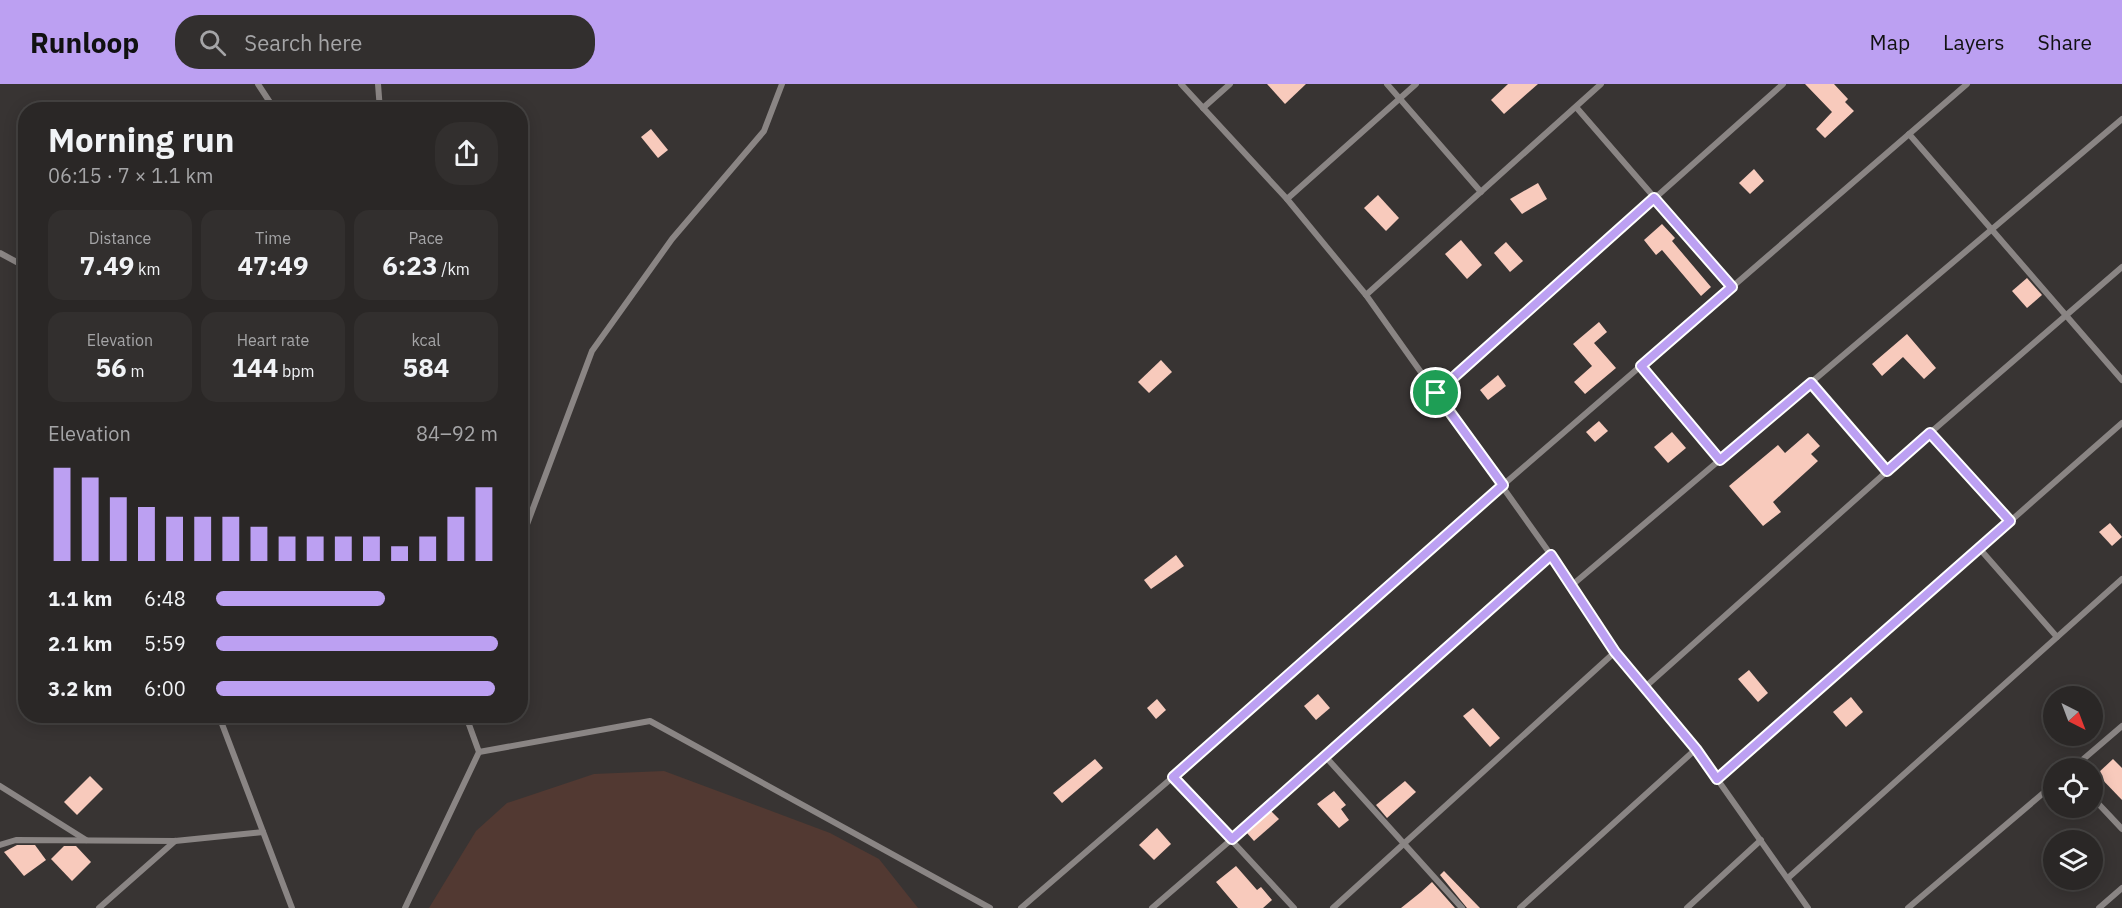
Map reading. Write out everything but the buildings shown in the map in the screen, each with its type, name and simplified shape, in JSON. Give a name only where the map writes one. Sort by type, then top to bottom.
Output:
[{"type":"street","points":[[258,84],[270,102]]},
{"type":"street","points":[[378,84],[379,102]]},
{"type":"street","points":[[528,522],[592,351],[672,239],[764,131],[782,84]]},
{"type":"street","points":[[1181,84],[1287,199],[1366,295],[1503,485],[1615,652],[1696,749],[1808,908]]},
{"type":"street","points":[[1203,108],[1230,84]]},
{"type":"street","points":[[1386,84],[1481,192]]},
{"type":"street","points":[[1287,199],[1416,84]]},
{"type":"street","points":[[1436,393],[1783,84]]},
{"type":"street","points":[[1021,908],[1503,485],[1967,84]]},
{"type":"street","points":[[1366,295],[1599,85]]},
{"type":"street","points":[[1576,107],[1732,287]]},
{"type":"street","points":[[1571,586],[2122,119]]},
{"type":"street","points":[[1909,134],[2122,380]]},
{"type":"street","points":[[0,253],[18,263]]},
{"type":"street","points":[[1644,687],[1930,433],[2122,267]]},
{"type":"street","points":[[1641,366],[1720,460]]},
{"type":"street","points":[[1811,383],[1887,471]]},
{"type":"street","points":[[1717,779],[2122,423]]},
{"type":"street","points":[[1930,433],[2010,521]]},
{"type":"street","points":[[1979,548],[2056,637]]},
{"type":"street","points":[[1152,908],[1551,555]]},
{"type":"street","points":[[1788,878],[2122,579]]},
{"type":"street","points":[[1333,908],[1615,652]]},
{"type":"street","points":[[479,752],[650,721],[990,908]]},
{"type":"street","points":[[222,723],[292,908]]},
{"type":"street","points":[[405,908],[479,752],[468,723]]},
{"type":"street","points":[[2085,758],[2122,726]]},
{"type":"street","points":[[1520,908],[1696,749]]},
{"type":"street","points":[[1324,756],[1462,908]]},
{"type":"street","points":[[1173,777],[1294,908]]},
{"type":"street","points":[[0,786],[86,841]]},
{"type":"street","points":[[1908,908],[2043,793]]},
{"type":"street","points":[[2103,809],[2122,829]]},
{"type":"street","points":[[0,845],[16,840],[175,841],[263,832]]},
{"type":"street","points":[[1687,908],[1761,840]]},
{"type":"street","points":[[99,908],[175,841]]},
{"type":"street","points":[[2099,908],[2122,888]]},
{"type":"shaded area","points":[[664,771],[830,833],[879,859],[918,908],[429,908],[476,831],[507,803],[594,774]]},
{"type":"route","points":[[1654,198],[1732,287],[1641,366],[1720,460],[1811,383],[1887,471],[1930,433],[2010,521],[1717,779],[1696,749],[1615,652],[1551,555],[1232,839],[1173,777],[1503,485],[1436,393],[1654,198]]}]
